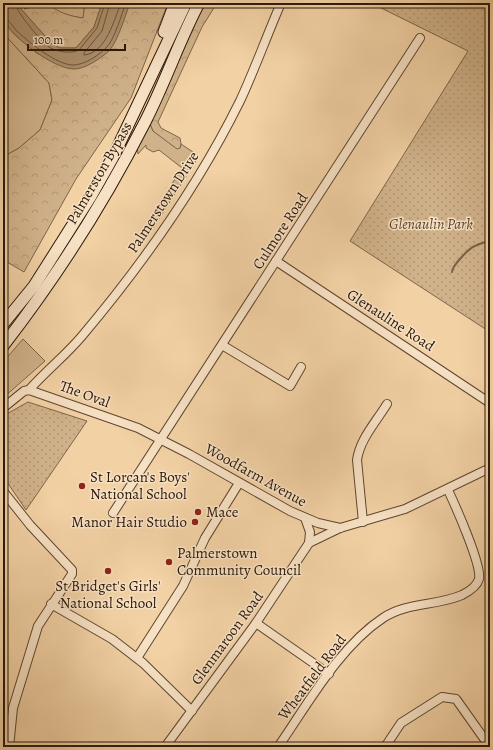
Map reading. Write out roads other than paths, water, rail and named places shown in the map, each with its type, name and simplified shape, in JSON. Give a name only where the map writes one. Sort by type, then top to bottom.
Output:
[{"type":"main road","points":[[151,73],[175,3]]},
{"type":"main road","points":[[3,324],[34,286],[80,216],[113,156],[151,73],[186,3]]},
{"type":"main road","name":"Palmerston Bypass","points":[[3,346],[37,302],[110,187],[146,120],[199,3]]},
{"type":"street","name":"Palmerstown Drive","points":[[29,390],[81,338],[127,281],[160,234],[218,141],[240,100],[281,3]]},
{"type":"street","name":"Culmore Road","points":[[113,513],[420,38]]},
{"type":"street","name":"Glenauline Road","points":[[276,261],[490,403]]},
{"type":"street","points":[[222,345],[290,386],[302,367]]},
{"type":"street","points":[[3,408],[24,391],[29,390]]},
{"type":"street","name":"The Oval","points":[[29,390],[125,424],[161,439]]},
{"type":"street","points":[[363,522],[357,460],[363,441],[387,404]]},
{"type":"street","name":"Woodfarm Avenue","points":[[161,439],[305,518],[318,523],[340,528]]},
{"type":"street","points":[[309,543],[340,528],[405,509],[448,490],[490,468]]},
{"type":"street","points":[[137,658],[183,586],[205,538],[239,483]]},
{"type":"street","name":"Wheatfield Road","points":[[278,747],[329,674],[350,647],[384,617],[405,608],[462,596],[475,585],[479,579],[478,568],[448,490]]},
{"type":"street","points":[[3,491],[34,531],[72,570],[72,574],[38,626],[13,708],[9,747]]},
{"type":"street","points":[[305,518],[310,532],[309,543]]},
{"type":"street","name":"Glenmaroon Road","points":[[165,747],[256,623],[309,543]]},
{"type":"street","points":[[51,604],[112,638],[137,658],[192,711]]},
{"type":"street","points":[[256,623],[329,674]]},
{"type":"street","points":[[385,747],[401,723],[442,697],[456,699],[490,747]]},
{"type":"water","points":[[3,3],[18,3],[21,9],[52,44],[60,48],[76,48],[94,27],[102,3],[130,3],[118,35],[109,51],[92,63],[78,69],[74,69],[66,68],[45,58],[16,36],[3,19]]},
{"type":"waterway","points":[[452,272],[461,258],[472,247],[490,240]]},
{"type":"place","name":"St Lorcan's Boys' National School","points":[[82,486]]},
{"type":"place","name":"Mace","points":[[198,512]]},
{"type":"place","name":"Manor Hair Studio","points":[[195,522]]},
{"type":"place","name":"Palmerstown Community Council","points":[[169,562]]},
{"type":"place","name":"St Bridget's Girls' National School","points":[[108,571]]},
{"type":"park label","name":"Glenaulin Park","points":[[431,224]]}]
